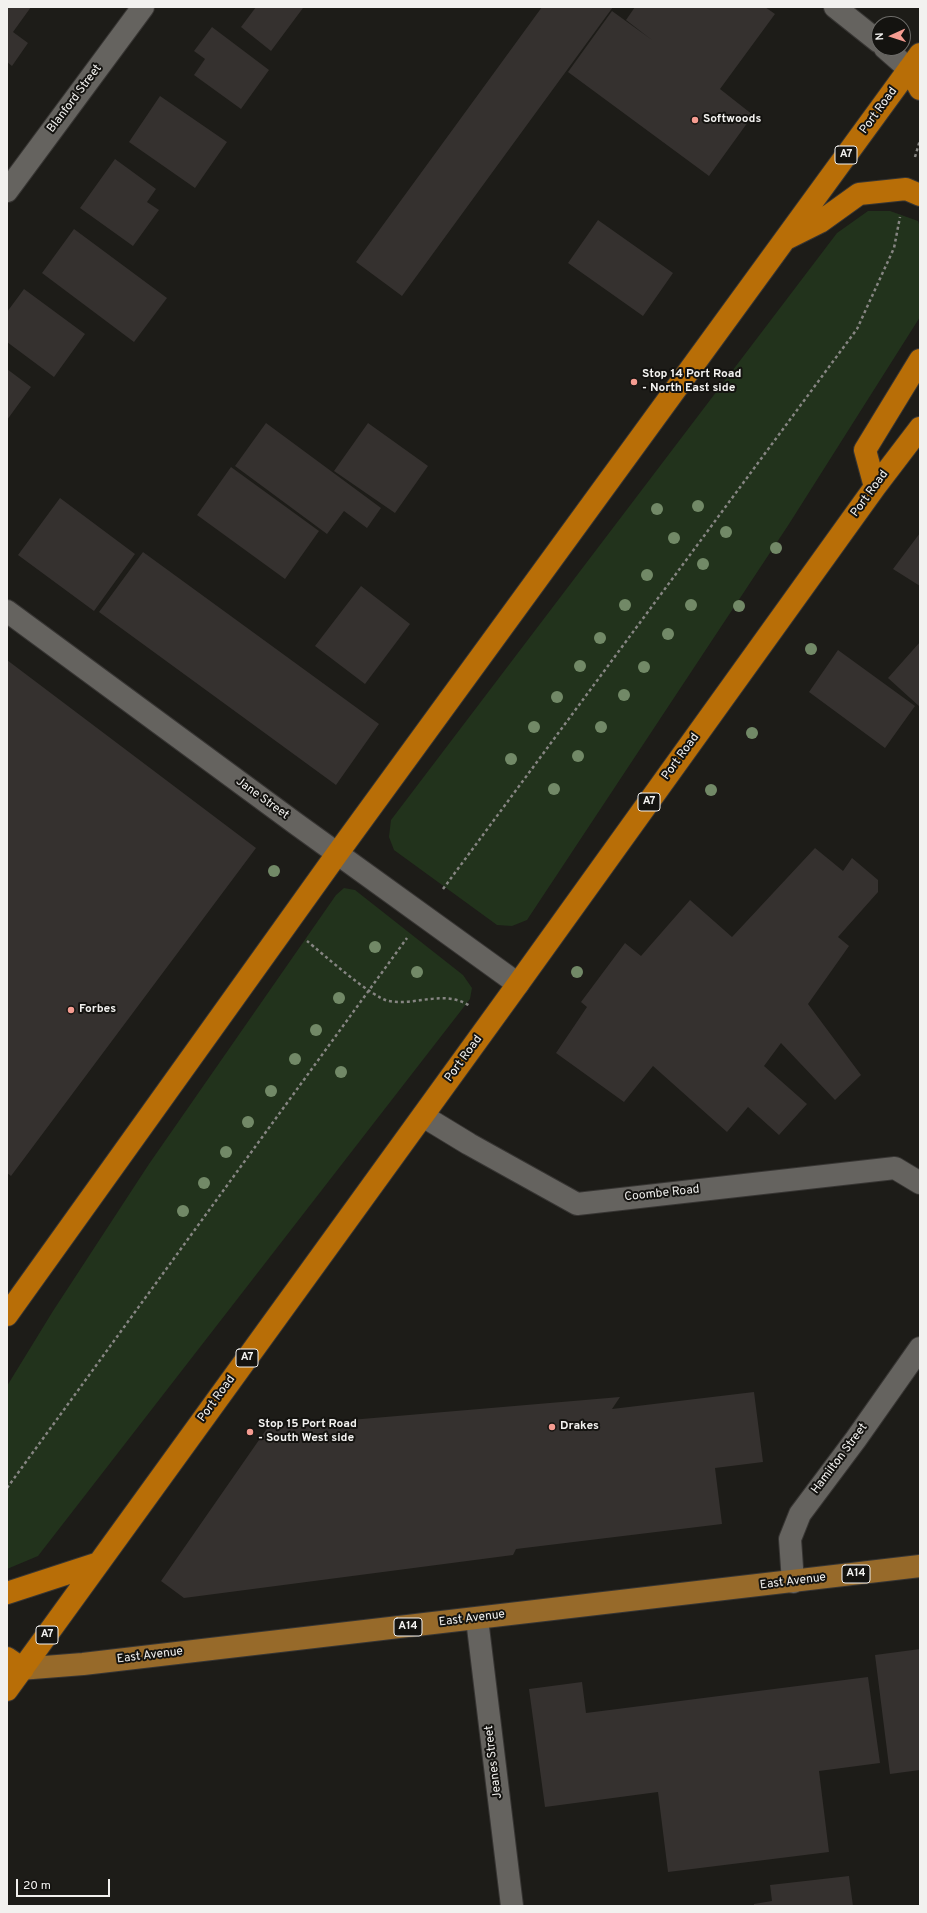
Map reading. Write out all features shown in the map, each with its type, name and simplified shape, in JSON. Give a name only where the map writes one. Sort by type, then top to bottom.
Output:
[{"type":"highway","points":[[916,64],[920,89]]},
{"type":"highway","name":"Port Road","points":[[7,1315],[337,854],[783,241],[916,64]]},
{"type":"highway","points":[[783,241],[820,222],[859,194],[906,189],[920,196]]},
{"type":"highway","points":[[875,487],[865,450],[920,360]]},
{"type":"highway","name":"Port Road","points":[[7,1690],[12,1666],[99,1563],[423,1116],[875,487],[920,428]]},
{"type":"highway","points":[[7,1593],[58,1578],[99,1563]]},
{"type":"main road","name":"East Avenue","points":[[12,1666],[83,1664],[920,1566]]},
{"type":"street","name":"Blanford Street","points":[[7,190],[143,7]]},
{"type":"street","points":[[835,7],[871,36]]},
{"type":"street","points":[[901,56],[916,64]]},
{"type":"street","name":"Jane Street","points":[[7,611],[337,854],[518,984]]},
{"type":"street","name":"Coombe Road","points":[[423,1116],[469,1144],[577,1204],[895,1168],[920,1183]]},
{"type":"street","name":"Hamilton Street","points":[[793,1582],[790,1539],[800,1514],[856,1439],[920,1348]]},
{"type":"street","name":"Jeanes Street","points":[[477,1619],[512,1906]]},
{"type":"path","points":[[915,156],[920,140]]},
{"type":"path","points":[[442,889],[857,329],[894,248],[901,214]]},
{"type":"path","points":[[7,1488],[408,936]]},
{"type":"path","points":[[303,938],[369,991],[387,1001],[405,1002],[442,997],[460,1000],[470,1006]]},
{"type":"green space","points":[[868,211],[890,211],[918,221],[920,227],[920,317],[789,524],[527,920],[512,926],[497,925],[394,850],[389,837],[391,820],[837,233]]},
{"type":"green space","points":[[344,888],[355,890],[463,975],[472,988],[470,999],[38,1556],[7,1569],[7,1386],[53,1311],[149,1164],[336,895]]},
{"type":"building","points":[[7,7],[31,7],[13,32],[28,43],[12,66],[7,62]]},
{"type":"building","points":[[256,7],[303,8],[271,51],[241,27]]},
{"type":"building","points":[[542,7],[613,7],[402,296],[356,262]]},
{"type":"building","points":[[635,7],[765,7],[775,14],[720,89],[753,115],[709,176],[568,72],[612,11],[652,40],[626,20]]},
{"type":"building","points":[[212,27],[269,70],[241,109],[194,75],[205,59],[194,51]]},
{"type":"building","points":[[160,96],[227,142],[195,188],[129,142]]},
{"type":"building","points":[[115,159],[156,189],[147,202],[159,210],[133,246],[80,208]]},
{"type":"building","points":[[598,220],[673,273],[643,316],[568,263]]},
{"type":"building","points":[[74,229],[167,298],[134,342],[42,273]]},
{"type":"building","points":[[24,289],[85,334],[54,377],[7,342],[7,312]]},
{"type":"building","points":[[7,369],[31,387],[7,420]]},
{"type":"building","points":[[266,423],[381,508],[367,528],[344,511],[327,534],[235,466]]},
{"type":"building","points":[[368,423],[428,466],[395,513],[334,471]]},
{"type":"building","points":[[231,467],[319,531],[285,579],[197,515]]},
{"type":"building","points":[[60,498],[135,554],[94,611],[18,555]]},
{"type":"building","points":[[920,533],[920,586],[893,569]]},
{"type":"building","points":[[143,552],[379,724],[336,785],[99,612]]},
{"type":"building","points":[[361,586],[410,624],[365,684],[315,646]]},
{"type":"building","points":[[920,642],[920,707],[888,678]]},
{"type":"building","points":[[838,650],[915,706],[885,748],[809,692]]},
{"type":"building","name":"Forbes","points":[[7,660],[256,848],[11,1176],[7,1173]]},
{"type":"building","points":[[815,848],[843,871],[852,858],[878,880],[878,892],[838,937],[849,946],[808,1004],[861,1075],[835,1100],[781,1043],[764,1066],[807,1104],[779,1135],[748,1107],[727,1132],[653,1066],[624,1102],[556,1053],[587,1007],[581,1002],[625,943],[641,956],[690,900],[732,937]]},
{"type":"building","points":[[754,1392],[763,1462],[715,1468],[722,1524],[516,1549],[513,1555],[184,1598],[161,1581],[268,1427],[620,1397],[612,1409]]},
{"type":"building","points":[[920,1649],[920,1770],[890,1774],[875,1655]]},
{"type":"building","points":[[868,1677],[880,1763],[819,1771],[829,1852],[668,1872],[658,1792],[545,1807],[529,1689],[582,1682],[586,1713]]},
{"type":"building","points":[[849,1876],[853,1906],[754,1906],[754,1904],[772,1901],[770,1885]]},
{"type":"place","name":"Softwoods","points":[[695,120]]},
{"type":"place","name":"Stop 14 Port Road - North East side","points":[[634,382]]},
{"type":"place","name":"Forbes","points":[[71,1010]]},
{"type":"place","name":"Drakes","points":[[552,1427]]},
{"type":"place","name":"Stop 15 Port Road - South West side","points":[[250,1432]]}]
